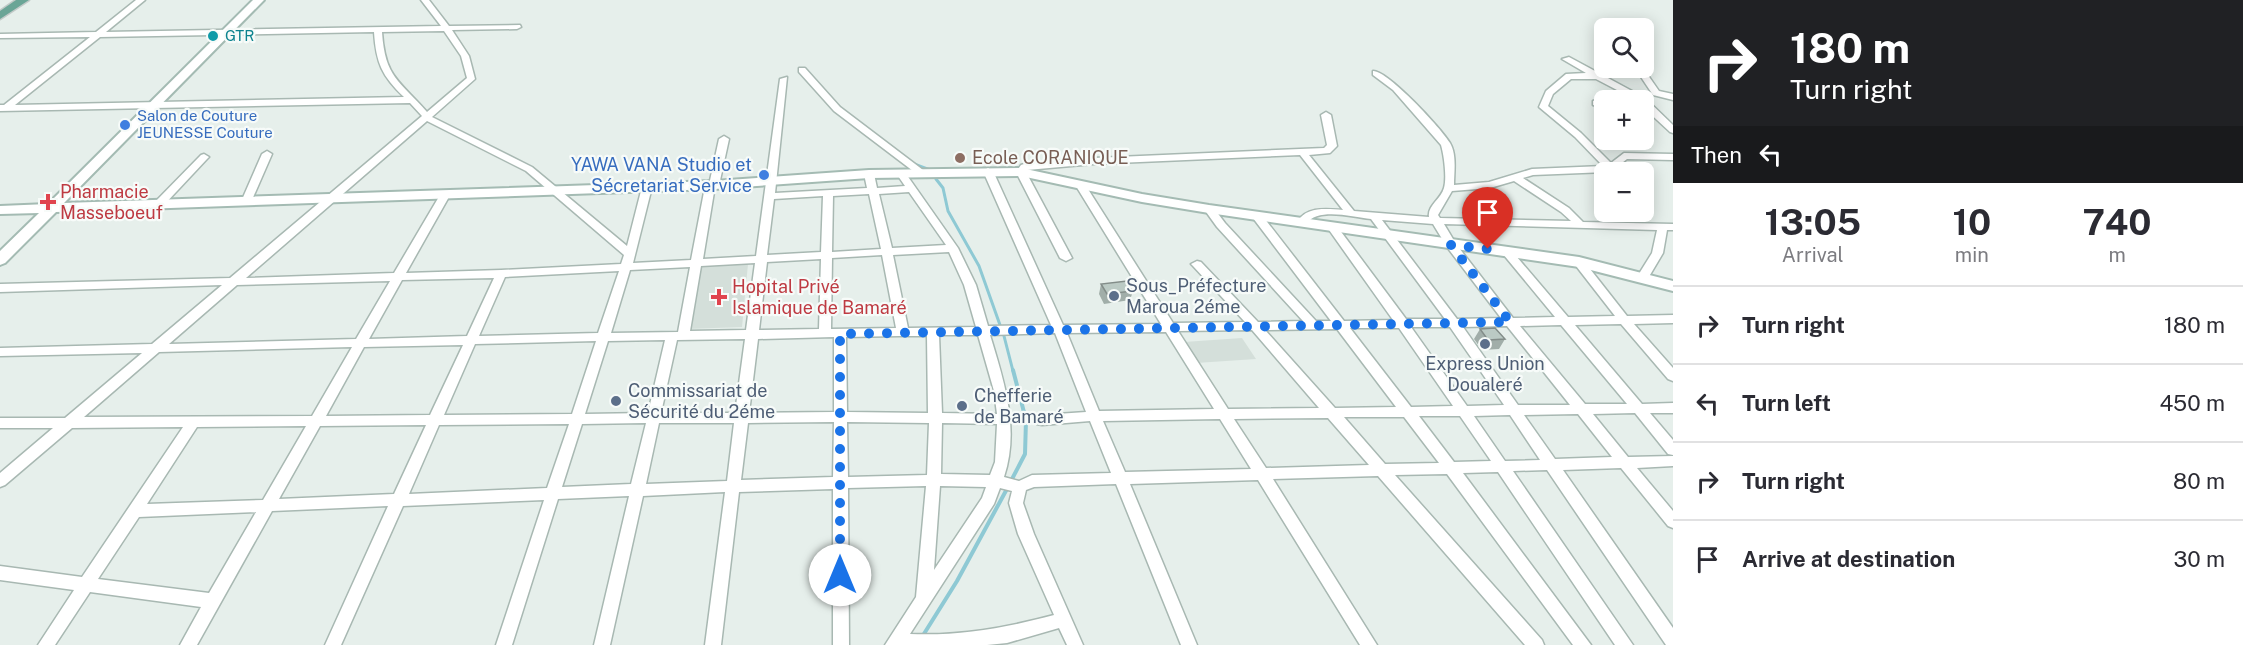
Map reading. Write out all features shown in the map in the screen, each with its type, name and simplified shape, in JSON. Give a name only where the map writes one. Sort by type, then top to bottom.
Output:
[{"type":"main road","points":[[0,9],[13,0]]},
{"type":"main road","points":[[0,16],[23,0]]},
{"type":"street","points":[[2,109],[141,0]]},
{"type":"street","points":[[0,260],[259,0]]},
{"type":"street","points":[[0,481],[471,80],[465,55],[425,0]]},
{"type":"street","points":[[0,36],[517,27]]},
{"type":"street","points":[[378,30],[383,69],[428,118],[529,169],[630,254]]},
{"type":"street","points":[[1566,59],[1594,75]]},
{"type":"street","points":[[802,70],[837,109],[920,172]]},
{"type":"street","points":[[1376,72],[1396,88],[1446,144],[1449,155],[1449,188],[1434,211],[1436,221],[1451,245],[1510,322],[1673,522]]},
{"type":"street","points":[[1594,76],[1569,76],[1549,93],[1543,107],[1578,135],[1604,162]]},
{"type":"street","points":[[1599,78],[1620,90]]},
{"type":"street","points":[[1644,78],[1652,83],[1656,93]]},
{"type":"street","points":[[713,645],[784,79]]},
{"type":"street","points":[[1656,93],[1673,97]]},
{"type":"street","points":[[2,109],[412,100]]},
{"type":"street","points":[[1654,112],[1673,130]]},
{"type":"street","points":[[1021,172],[1024,167],[1030,165],[1330,150],[1326,115]]},
{"type":"street","points":[[602,645],[724,139]]},
{"type":"street","points":[[1303,153],[1351,214]]},
{"type":"street","points":[[246,202],[267,154]]},
{"type":"street","points":[[1617,162],[1624,156],[1673,157]]},
{"type":"street","points":[[158,205],[204,157]]},
{"type":"street","points":[[1449,188],[1491,185],[1549,170],[1594,169]]},
{"type":"street","points":[[988,171],[1096,416],[1189,645]]},
{"type":"street","points":[[894,643],[988,500],[1002,462],[1004,419],[1000,391],[970,285],[953,248],[901,172]]},
{"type":"street","points":[[770,188],[869,174],[1021,172],[1081,186],[1209,209],[1389,237],[1580,262],[1673,286]]},
{"type":"street","points":[[1021,172],[1066,258]]},
{"type":"street","points":[[869,174],[903,333]]},
{"type":"street","points":[[1516,178],[1565,210],[1581,225]]},
{"type":"street","points":[[0,210],[714,185],[828,193],[912,189]]},
{"type":"street","points":[[1081,186],[1223,414],[1263,472],[1369,645]]},
{"type":"street","points":[[504,645],[626,268],[647,187]]},
{"type":"street","points":[[828,193],[832,334],[840,417],[841,645]]},
{"type":"street","points":[[188,645],[446,195]]},
{"type":"street","points":[[1209,209],[1313,325]]},
{"type":"street","points":[[1302,222],[1305,216],[1312,213],[1436,221],[1668,227],[1657,257],[1643,277]]},
{"type":"street","points":[[1257,216],[1450,467],[1583,645]]},
{"type":"street","points":[[1374,216],[1454,323],[1673,642]]},
{"type":"street","points":[[1332,227],[1405,324],[1499,465],[1625,645]]},
{"type":"street","points":[[0,288],[501,274],[953,248]]},
{"type":"street","points":[[1506,252],[1673,450]]},
{"type":"street","points":[[1580,262],[1624,320],[1673,376]]},
{"type":"street","points":[[1197,264],[1256,326],[1536,645]]},
{"type":"street","points":[[333,645],[501,274]]},
{"type":"street","points":[[0,352],[603,337],[1673,319]]},
{"type":"street","points":[[924,599],[935,480],[933,332]]},
{"type":"street","points":[[1042,420],[1096,416],[1673,408]]},
{"type":"street","points":[[0,423],[840,417],[1004,419]]},
{"type":"street","points":[[46,645],[194,422]]},
{"type":"street","points":[[134,511],[840,482],[935,480],[996,482],[1020,487],[1032,481],[1120,477],[1673,461]]},
{"type":"street","points":[[1020,487],[1016,503],[1019,513],[1075,645]]},
{"type":"street","points":[[0,573],[212,601]]},
{"type":"street","points":[[894,643],[941,643],[1007,634],[1065,619]]},
{"type":"shaded area","name":"Hopital Privé Islamique de Bamaré","points":[[748,264],[742,327],[687,329],[697,266]]},
{"type":"shaded area","points":[[1242,338],[1256,359],[1196,363],[1184,342]]},
{"type":"building","points":[[1127,281],[1133,291],[1107,294],[1101,284]]},
{"type":"building","points":[[1495,328],[1505,339],[1488,340],[1480,329]]},
{"type":"waterway","points":[[914,164],[930,170]]},
{"type":"waterway","points":[[936,179],[943,188],[948,211],[979,266],[1000,325]]},
{"type":"waterway","points":[[1004,336],[1013,371]]},
{"type":"waterway","points":[[1011,481],[1025,454],[1026,420],[1013,370]]},
{"type":"waterway","points":[[922,637],[957,581],[1008,487]]},
{"type":"place","name":"GTR","points":[[213,36]]},
{"type":"place","name":"Salon de Couture JEUNESSE Couture","points":[[125,125]]},
{"type":"place","name":"Ecole CORANIQUE","points":[[960,158]]},
{"type":"place","name":"YAWA VANA Studio et Sécretariat Service","points":[[764,175]]},
{"type":"place","name":"Pharmacie Masseboeuf","points":[[48,202]]},
{"type":"place","name":"Sous_Préfecture Maroua 2éme","points":[[1114,296]]},
{"type":"place","name":"Hopital Privé Islamique de Bamaré","points":[[719,297]]},
{"type":"place","name":"Express Union Doualeré","points":[[1485,344]]},
{"type":"place","name":"Commissariat de Sécurité du 2éme","points":[[616,401]]},
{"type":"place","name":"Chefferie de Bamaré","points":[[962,406]]},
{"type":"route","points":[[840,575],[840,334],[1510,322],[1451,245],[1488,249]]}]
